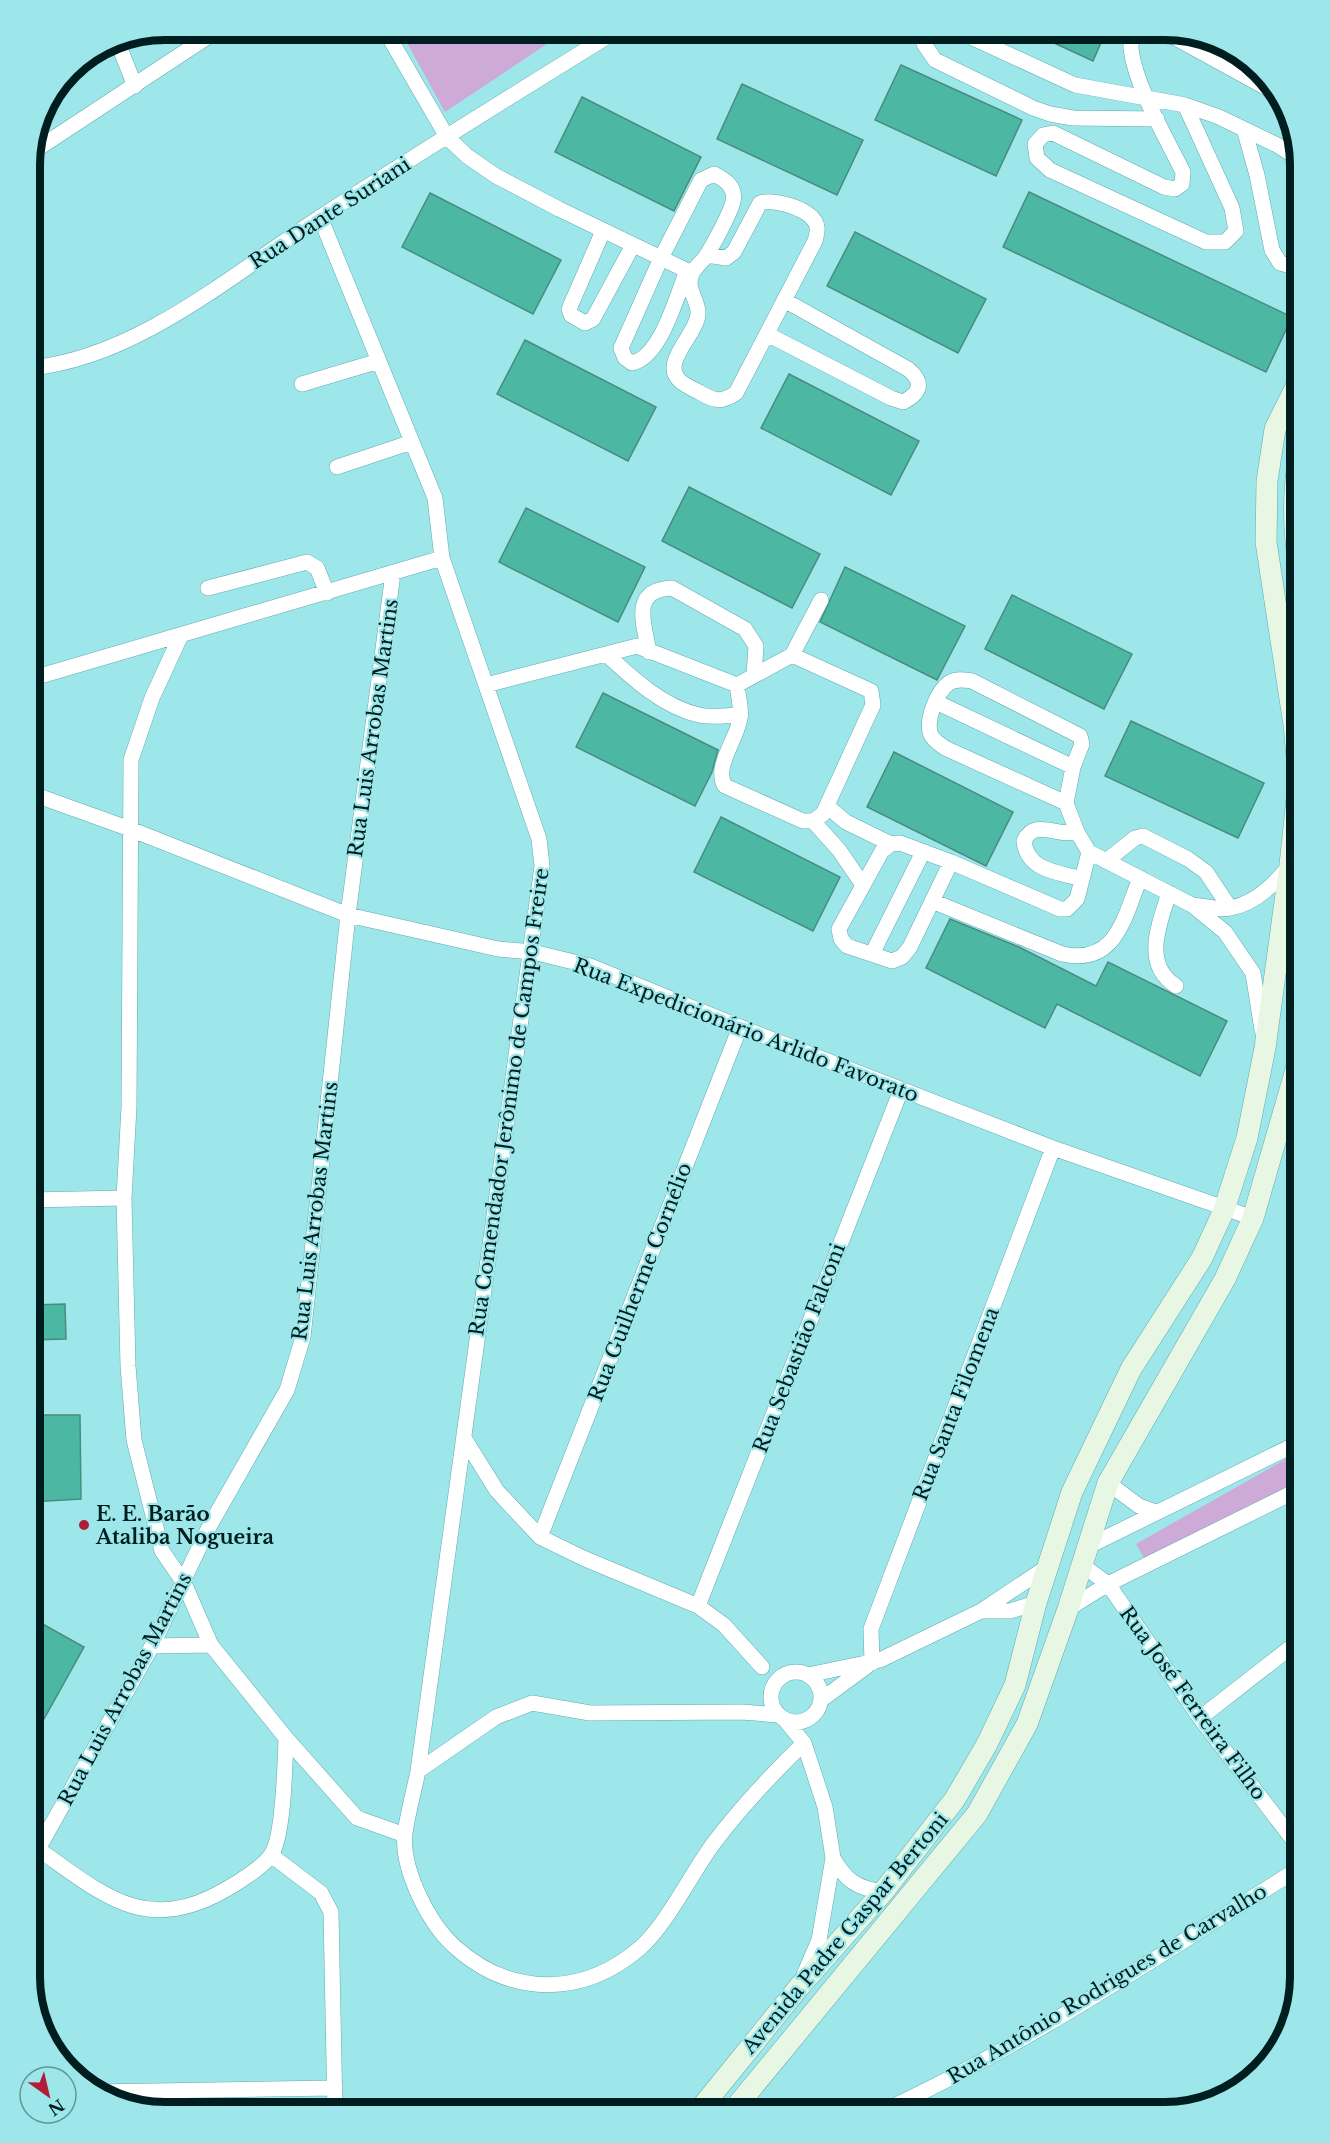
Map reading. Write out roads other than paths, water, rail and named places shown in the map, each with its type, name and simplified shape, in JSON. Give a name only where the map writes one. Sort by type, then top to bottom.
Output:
[{"type":"street","points":[[43,145],[203,40]]},
{"type":"street","points":[[391,40],[447,137],[467,156],[496,176],[689,272]]},
{"type":"street","name":"Rua Dante Suriani","points":[[41,367],[132,337],[187,307],[320,217],[601,40]]},
{"type":"street","points":[[926,41],[924,44],[935,60],[1033,108],[1073,118],[1157,119]]},
{"type":"street","points":[[979,41],[1075,85],[1185,105],[1244,129],[1289,153]]},
{"type":"street","points":[[1132,41],[1130,48],[1146,98],[1184,172],[1182,184],[1174,189],[1053,133],[1043,135],[1035,144],[1037,158],[1050,170],[1206,242],[1225,242],[1236,231],[1232,208],[1185,105]]},
{"type":"street","points":[[1183,42],[1260,84]]},
{"type":"street","points":[[120,49],[135,86]]},
{"type":"street","points":[[1244,129],[1257,175],[1272,250],[1280,263],[1290,266]]},
{"type":"street","points":[[714,174],[727,180],[732,192],[733,203],[707,255],[689,272],[654,349],[642,360],[632,363],[625,358],[621,348],[661,258],[701,180],[714,174]]},
{"type":"street","points":[[689,272],[692,295],[698,311],[696,324],[676,360],[674,369],[679,380],[712,400],[723,401],[736,393],[815,242],[818,228],[813,219],[803,212],[771,199],[760,203],[734,252],[726,258],[707,255]]},
{"type":"street","name":"Rua Comendador Jerônimo de Campos Freire","points":[[320,217],[435,498],[442,558],[539,839],[542,866],[418,1771],[405,1835]]},
{"type":"street","points":[[603,231],[569,309],[572,315],[585,323],[593,319],[633,245]]},
{"type":"street","points":[[767,334],[891,398],[903,402],[916,395],[920,386],[917,376],[908,369],[784,300]]},
{"type":"street","points":[[302,384],[379,361]]},
{"type":"street","name":"Avenida Padre Gaspar Bertoni","points":[[1290,399],[1275,429],[1267,481],[1266,542],[1290,699]]},
{"type":"street","points":[[337,467],[412,442]]},
{"type":"street","points":[[41,676],[442,558]]},
{"type":"street","points":[[208,588],[307,562],[317,568],[327,593]]},
{"type":"street","name":"Rua Luis Arrobas Martins","points":[[40,1841],[152,1646],[209,1527],[286,1390],[303,1337],[348,915],[393,573]]},
{"type":"street","points":[[649,652],[642,608],[654,592],[659,589],[672,588],[745,629],[756,646],[754,675]]},
{"type":"street","points":[[737,686],[792,655],[821,600]]},
{"type":"street","points":[[181,635],[152,698],[132,760],[129,1107],[124,1198],[128,1366],[134,1440],[162,1551],[184,1583],[211,1645],[286,1738],[357,1818],[405,1835],[411,1871],[419,1895],[431,1918],[452,1945],[470,1960],[493,1974],[525,1983],[559,1985],[582,1982],[607,1970],[641,1947],[732,1819],[761,1784],[804,1743],[809,1719]]},
{"type":"street","points":[[486,685],[637,646],[737,686]]},
{"type":"street","points":[[606,654],[641,685],[684,710],[700,715],[741,715]]},
{"type":"street","points":[[737,686],[741,715],[738,731],[721,771],[725,786],[803,821],[813,821],[823,814],[873,705],[871,692],[792,655]]},
{"type":"street","points":[[1066,803],[945,748],[936,741],[930,733],[930,723],[942,689],[951,682],[961,679],[972,681],[1080,736],[1082,744],[1073,767],[1066,803],[1077,832],[1089,852],[1192,905],[1225,932],[1253,973],[1265,1048]]},
{"type":"street","points":[[936,702],[1073,767]]},
{"type":"street","name":"Rua Expedicionário Arlido Favorato","points":[[41,797],[130,829],[348,915],[498,949],[532,952],[590,966],[740,1027],[1053,1148],[1253,1218]]},
{"type":"street","points":[[827,806],[846,822],[891,844]]},
{"type":"street","points":[[813,821],[839,850],[863,885]]},
{"type":"street","points":[[1077,832],[1070,834],[1037,828],[1028,833],[1024,841],[1025,850],[1037,866],[1082,879]]},
{"type":"street","points":[[1106,861],[1135,838],[1143,836],[1188,859],[1206,872],[1230,908]]},
{"type":"street","points":[[951,862],[910,946],[902,957],[892,961],[847,946],[841,939],[839,929],[882,850],[891,844],[900,843],[951,862],[1060,909],[1067,909],[1077,899],[1089,852]]},
{"type":"street","points":[[872,954],[923,852]]},
{"type":"street","points":[[1192,905],[1230,908],[1252,899],[1273,886],[1290,865]]},
{"type":"street","name":"Avenida Padre Gaspar Bertoni","points":[[706,2102],[799,1987],[883,1892],[955,1800],[987,1744],[1015,1685],[1036,1603],[1072,1492],[1131,1369],[1202,1258],[1224,1209],[1247,1138],[1265,1048],[1290,865]]},
{"type":"street","points":[[932,902],[1062,954],[1079,957],[1093,955],[1119,932],[1140,878]]},
{"type":"street","points":[[1169,893],[1159,925],[1155,958],[1158,970],[1176,986]]},
{"type":"street","name":"Rua Guilherme Cornélio","points":[[540,1537],[740,1027]]},
{"type":"street","name":"Rua Sebastião Falconi","points":[[698,1606],[901,1090]]},
{"type":"street","name":"Avenida Padre Gaspar Bertoni","points":[[740,2102],[977,1814],[1027,1724],[1068,1610],[1108,1483],[1225,1279],[1253,1218],[1290,1090]]},
{"type":"street","name":"Rua Santa Filomena","points":[[872,1663],[871,1629],[1053,1148]]},
{"type":"street","points":[[40,1200],[124,1198]]},
{"type":"street","points":[[464,1438],[497,1491],[540,1537],[583,1558],[698,1606],[724,1626],[762,1667],[774,1709],[804,1743],[825,1807],[833,1858],[819,1940],[799,1987]]},
{"type":"street","points":[[418,1771],[496,1717],[532,1703],[590,1713],[742,1712],[782,1717],[793,1722],[809,1719],[816,1713],[821,1700],[872,1663],[981,1611],[1050,1565],[1062,1559],[1085,1555],[1155,1512],[1290,1447]]},
{"type":"street","points":[[1108,1483],[1139,1506],[1155,1512]]},
{"type":"street","points":[[981,1611],[1010,1611],[1036,1603],[1060,1611],[1068,1610],[1108,1584],[1290,1494]]},
{"type":"street","name":"Rua José Ferreira Filho","points":[[1085,1555],[1108,1584],[1200,1718],[1290,1836]]},
{"type":"street","points":[[152,1646],[211,1645]]},
{"type":"street","points":[[1200,1718],[1290,1648]]},
{"type":"street","points":[[762,1667],[786,1674],[808,1675],[872,1663]]},
{"type":"street","points":[[742,1712],[771,1692],[786,1674]]},
{"type":"street","points":[[808,1675],[817,1683],[821,1700]]},
{"type":"street","points":[[40,1856],[137,1909],[166,1911],[201,1903],[235,1884],[271,1855],[277,1835],[283,1792],[286,1738]]},
{"type":"street","points":[[271,1855],[321,1893],[331,1912],[336,2102]]},
{"type":"street","points":[[833,1858],[843,1876],[868,1890],[883,1892]]},
{"type":"street","name":"Rua Antônio Rodrigues de Carvalho","points":[[903,2102],[948,2082],[1048,2024],[1290,1874]]},
{"type":"street","points":[[138,2099],[335,2088]]},
{"type":"place","name":"E. E. Barão Ataliba Nogueira","points":[[84,1525]]}]
